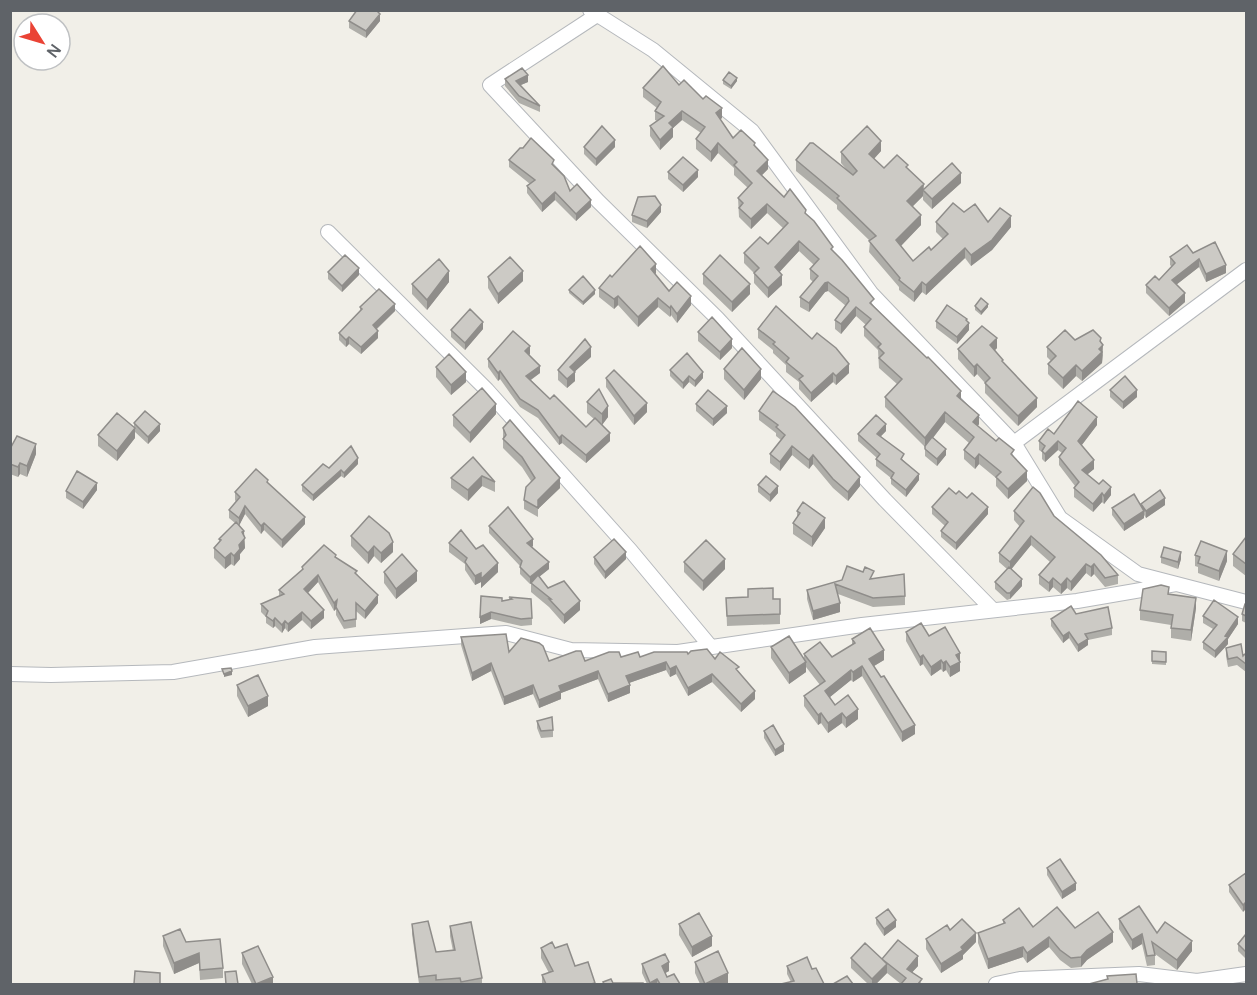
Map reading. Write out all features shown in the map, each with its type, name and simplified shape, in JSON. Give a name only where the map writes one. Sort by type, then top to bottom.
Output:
[{"type":"street","points":[[993,610],[885,500],[717,318],[598,201],[490,85],[593,13],[653,50],[752,131],[871,293],[1014,443],[1060,518],[1138,574],[1246,602]]},
{"type":"street","points":[[328,232],[487,390],[631,551],[711,647]]},
{"type":"street","points":[[1014,443],[1246,270]]},
{"type":"street","points":[[10,674],[173,672],[315,647],[506,633],[572,650],[678,652],[862,625],[1077,601],[1176,584]]},
{"type":"street","points":[[996,984],[1020,979],[1139,974],[1197,981],[1246,974]]},
{"type":"building","points":[[357,10],[376,10],[380,14],[366,31],[349,21]]},
{"type":"building","points":[[663,66],[679,85],[684,80],[703,99],[706,96],[722,108],[716,113],[733,138],[741,130],[755,143],[754,145],[768,160],[757,171],[784,197],[790,189],[806,210],[805,213],[814,221],[833,247],[831,249],[874,299],[870,303],[961,391],[957,396],[979,415],[973,422],[996,441],[999,438],[1014,450],[1011,454],[1027,471],[1008,489],[996,477],[1001,472],[979,454],[975,459],[964,450],[974,437],[945,412],[925,438],[885,397],[902,379],[879,358],[884,353],[878,347],[881,344],[864,327],[871,319],[856,307],[841,324],[835,320],[849,301],[828,282],[809,303],[800,297],[818,276],[810,269],[819,259],[799,241],[775,267],[782,275],[768,288],[754,273],[759,268],[744,253],[760,237],[768,244],[788,223],[767,204],[751,219],[739,208],[743,203],[738,198],[752,183],[734,165],[737,162],[718,143],[711,152],[696,139],[705,127],[682,111],[669,123],[673,127],[660,140],[650,126],[664,116],[655,111],[661,102],[643,88]]},
{"type":"building","points":[[522,68],[528,75],[516,81],[540,106],[519,96],[505,79]]},
{"type":"building","points":[[729,72],[737,78],[731,86],[723,80]]},
{"type":"building","points":[[602,126],[615,140],[596,159],[584,147]]},
{"type":"building","points":[[867,126],[881,141],[869,154],[884,168],[897,155],[924,184],[907,201],[921,215],[896,240],[913,261],[929,247],[931,250],[948,234],[936,222],[953,203],[964,212],[975,204],[988,222],[1000,208],[1011,216],[992,240],[971,255],[965,248],[926,285],[922,282],[914,292],[899,280],[900,278],[869,241],[876,236],[837,198],[839,196],[796,160],[810,143],[813,143],[853,175],[857,171],[841,152]]},
{"type":"building","points":[[531,138],[554,160],[552,164],[564,176],[570,191],[577,184],[591,200],[576,214],[555,192],[542,204],[527,186],[535,180],[509,160]]},
{"type":"building","points":[[683,157],[698,170],[683,185],[668,172]]},
{"type":"building","points":[[952,163],[961,173],[932,199],[923,190]]},
{"type":"building","points":[[655,196],[661,205],[647,221],[632,215],[638,197]]},
{"type":"building","points":[[1215,242],[1226,265],[1206,274],[1199,259],[1172,280],[1185,293],[1169,308],[1146,285],[1155,276],[1159,280],[1175,263],[1170,257],[1187,245],[1193,253]]},
{"type":"building","points":[[640,246],[656,264],[651,269],[669,291],[677,282],[691,296],[677,314],[671,306],[670,308],[658,298],[638,317],[618,296],[614,299],[599,288]]},
{"type":"building","points":[[345,255],[359,268],[342,286],[328,272]]},
{"type":"building","points":[[720,255],[750,284],[732,302],[703,274]]},
{"type":"building","points":[[510,257],[523,271],[498,294],[488,277]]},
{"type":"building","points":[[439,259],[449,271],[427,300],[412,284]]},
{"type":"building","points":[[583,276],[595,290],[583,302],[569,290]]},
{"type":"building","points":[[379,289],[395,304],[373,325],[378,331],[361,347],[349,337],[346,340],[339,333],[362,309],[360,307]]},
{"type":"building","points":[[981,298],[988,304],[981,312],[975,306]]},
{"type":"building","points":[[947,305],[967,319],[969,323],[957,337],[936,321]]},
{"type":"building","points":[[776,306],[812,339],[817,333],[836,348],[849,364],[836,376],[833,373],[811,393],[799,379],[803,376],[786,362],[789,358],[773,344],[775,342],[758,329]]},
{"type":"building","points":[[470,309],[483,322],[465,343],[451,330]]},
{"type":"building","points":[[712,317],[732,339],[720,352],[698,332]]},
{"type":"building","points":[[982,326],[997,338],[990,345],[1002,361],[1037,398],[1018,416],[985,383],[990,378],[977,364],[974,367],[958,349]]},
{"type":"building","points":[[1065,330],[1075,340],[1093,330],[1101,338],[1103,345],[1099,349],[1102,352],[1082,371],[1076,365],[1063,378],[1048,364],[1056,356],[1047,347]]},
{"type":"building","points":[[513,331],[530,346],[525,351],[540,366],[526,376],[550,399],[554,395],[586,427],[595,418],[610,433],[586,455],[562,435],[559,438],[538,410],[520,399],[500,371],[498,373],[488,359]]},
{"type":"building","points":[[585,339],[591,347],[570,367],[575,372],[567,379],[558,370]]},
{"type":"building","points":[[742,348],[761,369],[744,390],[724,369]]},
{"type":"building","points":[[687,353],[703,372],[695,381],[689,376],[683,383],[670,370]]},
{"type":"building","points":[[449,354],[466,372],[451,385],[436,367]]},
{"type":"building","points":[[614,370],[647,403],[634,416],[606,378]]},
{"type":"building","points":[[1125,376],[1137,390],[1123,402],[1110,390]]},
{"type":"building","points":[[482,388],[496,404],[470,433],[453,415]]},
{"type":"building","points":[[599,389],[608,406],[602,414],[587,402]]},
{"type":"building","points":[[708,390],[727,406],[713,419],[696,404]]},
{"type":"building","points":[[773,391],[795,407],[860,477],[848,492],[833,479],[813,455],[809,460],[792,446],[780,462],[770,454],[785,435],[776,427],[778,425],[759,411]]},
{"type":"building","points":[[1078,401],[1097,417],[1078,441],[1094,460],[1082,470],[1099,484],[1103,480],[1111,487],[1104,496],[1102,493],[1093,504],[1074,488],[1079,482],[1059,457],[1066,448],[1058,441],[1045,454],[1042,451],[1045,446],[1039,441],[1048,429],[1054,434]]},
{"type":"building","points":[[145,411],[160,424],[148,437],[134,423]]},
{"type":"building","points":[[117,413],[135,428],[117,451],[98,435]]},
{"type":"building","points":[[876,415],[886,424],[877,434],[904,454],[901,459],[919,474],[906,490],[891,478],[894,473],[876,459],[880,454],[858,434]]},
{"type":"building","points":[[510,420],[560,478],[538,500],[538,508],[524,500],[526,487],[535,478],[522,457],[503,439],[506,435],[503,428]]},
{"type":"building","points":[[17,436],[36,444],[27,466],[20,463],[18,467],[10,464],[10,449]]},
{"type":"building","points":[[932,437],[946,449],[937,459],[925,449]]},
{"type":"building","points":[[351,446],[358,458],[344,473],[341,470],[313,495],[302,485],[323,464],[329,468]]},
{"type":"building","points":[[473,457],[495,482],[482,476],[468,490],[451,478]]},
{"type":"building","points":[[256,469],[305,517],[282,540],[264,523],[261,526],[245,506],[239,518],[229,510],[240,497],[235,492]]},
{"type":"building","points":[[77,471],[97,483],[83,502],[66,491]]},
{"type":"building","points":[[766,476],[778,486],[770,495],[758,485]]},
{"type":"building","points":[[1033,487],[1040,493],[1054,516],[1101,555],[1118,575],[1105,578],[1094,564],[1091,567],[1086,564],[1071,582],[1067,578],[1061,585],[1053,578],[1049,583],[1039,575],[1055,557],[1031,536],[1010,562],[999,553],[1024,521],[1014,511]]},
{"type":"building","points":[[949,488],[956,494],[959,491],[967,498],[972,493],[988,507],[956,543],[941,531],[948,522],[932,507]]},
{"type":"building","points":[[1160,490],[1165,498],[1146,511],[1141,504]]},
{"type":"building","points":[[1134,494],[1144,511],[1124,524],[1112,508]]},
{"type":"building","points":[[803,502],[825,518],[812,537],[793,523],[800,513],[797,511]]},
{"type":"building","points":[[508,507],[533,539],[527,543],[549,562],[530,577],[520,567],[522,561],[489,526]]},
{"type":"building","points":[[369,516],[389,533],[393,542],[381,553],[374,546],[368,553],[351,536]]},
{"type":"building","points":[[236,522],[244,531],[242,532],[245,538],[234,556],[231,553],[225,558],[214,548],[221,540],[219,539]]},
{"type":"building","points":[[461,530],[476,549],[483,545],[498,563],[481,579],[481,573],[475,576],[465,562],[467,558],[449,543]]},
{"type":"building","points":[[1246,537],[1246,564],[1233,554]]},
{"type":"building","points":[[614,539],[626,552],[605,572],[594,557]]},
{"type":"building","points":[[706,540],[725,559],[703,581],[684,562]]},
{"type":"building","points":[[1201,541],[1227,551],[1219,571],[1198,563],[1200,557],[1195,555]]},
{"type":"building","points":[[324,545],[336,555],[335,557],[357,571],[355,573],[378,595],[365,611],[356,603],[356,619],[344,621],[336,607],[337,600],[334,603],[318,575],[304,589],[324,610],[311,621],[302,612],[288,624],[285,621],[282,625],[275,618],[273,621],[266,616],[268,611],[261,604],[284,594],[279,590],[303,569],[302,567]]},
{"type":"building","points":[[1164,547],[1181,552],[1178,562],[1161,557]]},
{"type":"building","points":[[402,554],[417,571],[396,589],[384,572]]},
{"type":"building","points":[[847,566],[863,572],[865,567],[874,571],[870,579],[904,574],[905,596],[873,598],[835,584],[840,603],[813,611],[807,590],[842,580]]},
{"type":"building","points":[[1009,567],[1022,579],[1010,593],[1007,593],[995,582]]},
{"type":"building","points":[[538,575],[548,588],[564,581],[580,601],[564,615],[549,599],[551,599],[531,583]]},
{"type":"building","points":[[1161,585],[1169,587],[1168,594],[1196,598],[1191,630],[1171,628],[1173,615],[1140,610],[1143,589]]},
{"type":"building","points":[[773,588],[773,599],[780,599],[780,614],[727,616],[726,598],[748,597],[748,589]]},
{"type":"building","points":[[481,596],[502,598],[502,601],[512,599],[509,597],[531,599],[532,618],[521,619],[491,612],[480,617]]},
{"type":"building","points":[[1214,600],[1238,617],[1225,636],[1228,637],[1215,651],[1203,642],[1217,625],[1203,616]]},
{"type":"building","points":[[1246,604],[1246,616],[1242,614]]},
{"type":"building","points":[[1071,606],[1076,614],[1108,607],[1112,628],[1085,634],[1088,639],[1078,645],[1069,632],[1063,636],[1051,619]]},
{"type":"building","points":[[921,623],[929,636],[945,627],[960,653],[956,655],[960,662],[950,667],[946,661],[943,663],[941,660],[931,667],[923,655],[920,657],[906,632]]},
{"type":"building","points":[[870,628],[884,650],[869,659],[881,677],[884,676],[915,725],[902,732],[862,666],[853,672],[851,670],[825,691],[835,705],[848,695],[858,709],[846,718],[842,713],[828,723],[821,713],[818,715],[804,696],[825,681],[804,654],[820,642],[832,657],[855,643],[852,639]]},
{"type":"building","points":[[506,634],[509,652],[521,638],[543,646],[549,661],[576,651],[581,651],[585,661],[609,652],[619,652],[621,657],[638,652],[640,657],[654,652],[687,652],[688,654],[691,651],[707,649],[715,659],[720,652],[739,667],[736,669],[755,691],[741,704],[712,674],[688,688],[676,666],[670,669],[666,662],[626,676],[630,685],[608,694],[598,671],[559,686],[561,691],[539,700],[533,685],[504,697],[491,663],[472,673],[461,637]]},
{"type":"building","points":[[789,636],[806,662],[789,673],[771,647]]},
{"type":"building","points":[[1241,644],[1243,656],[1246,653],[1246,664],[1237,657],[1228,659],[1226,648]]},
{"type":"building","points":[[1152,651],[1166,652],[1166,662],[1152,661]]},
{"type":"building","points":[[231,668],[232,671],[224,674],[222,669]]},
{"type":"building","points":[[258,675],[268,696],[248,706],[237,685]]},
{"type":"building","points":[[552,717],[553,730],[541,731],[537,721]]},
{"type":"building","points":[[773,725],[784,744],[775,750],[764,731]]},
{"type":"building","points":[[1060,859],[1076,883],[1062,892],[1047,868]]},
{"type":"building","points":[[1246,873],[1246,902],[1243,905],[1229,885]]},
{"type":"building","points":[[1139,906],[1157,933],[1165,922],[1192,941],[1177,960],[1152,942],[1155,955],[1147,956],[1142,934],[1132,940],[1119,919]]},
{"type":"building","points":[[1057,907],[1075,928],[1098,912],[1113,932],[1087,950],[1081,957],[1071,958],[1060,950],[1049,937],[1027,953],[1023,947],[988,959],[978,933],[1005,923],[1003,920],[1019,908],[1033,927]]},
{"type":"building","points":[[888,909],[896,920],[884,929],[876,918]]},
{"type":"building","points":[[699,913],[712,936],[692,947],[679,924]]},
{"type":"building","points":[[962,919],[976,933],[961,947],[963,950],[941,964],[926,939],[947,925],[950,930]]},
{"type":"building","points":[[428,921],[436,952],[455,950],[450,926],[471,922],[482,978],[461,982],[460,978],[436,980],[436,975],[419,977],[412,924]]},
{"type":"building","points":[[180,929],[186,942],[220,939],[223,968],[200,970],[199,953],[174,963],[163,936]]},
{"type":"building","points":[[1246,934],[1246,952],[1238,944]]},
{"type":"building","points":[[898,940],[918,956],[907,969],[922,979],[918,984],[901,984],[906,978],[882,959]]},
{"type":"building","points":[[552,942],[555,948],[567,944],[575,966],[588,962],[595,983],[546,984],[542,975],[553,971],[541,948]]},
{"type":"building","points":[[865,943],[887,964],[872,979],[851,958]]},
{"type":"building","points":[[258,946],[273,977],[256,984],[242,953]]},
{"type":"building","points":[[718,951],[728,973],[705,984],[695,962]]},
{"type":"building","points":[[665,954],[669,962],[662,966],[667,977],[674,974],[680,984],[660,984],[657,979],[650,983],[642,964]]},
{"type":"building","points":[[807,957],[812,969],[816,968],[824,984],[781,984],[794,981],[787,966]]},
{"type":"building","points":[[135,971],[160,973],[160,984],[134,984]]},
{"type":"building","points":[[236,971],[238,984],[226,984],[225,972]]},
{"type":"building","points":[[1136,974],[1137,984],[1089,984],[1108,979],[1107,976]]},
{"type":"building","points":[[847,976],[853,984],[833,984]]},
{"type":"building","points":[[611,979],[613,983],[643,984],[604,984],[603,982]]}]
